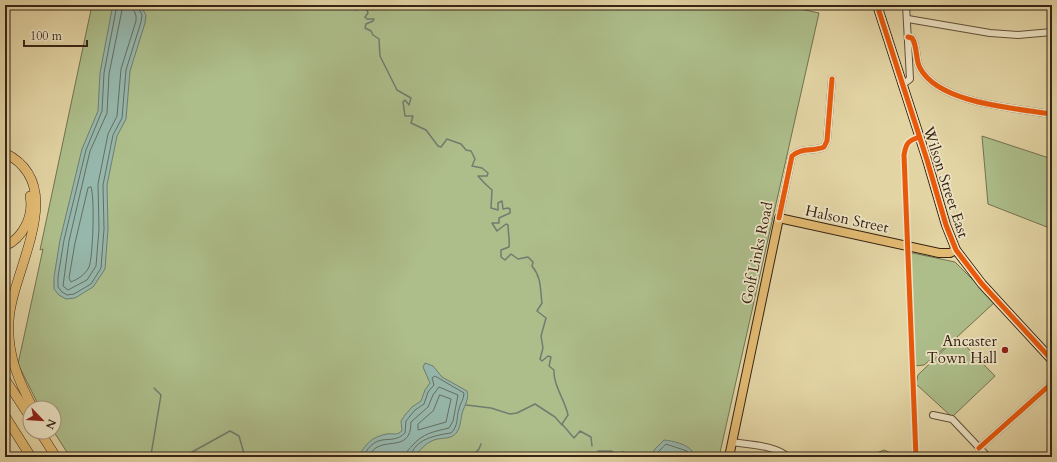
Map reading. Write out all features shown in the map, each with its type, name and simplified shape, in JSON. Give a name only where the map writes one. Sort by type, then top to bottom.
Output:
[{"type":"highway","points":[[5,154],[17,161],[25,170],[31,179],[36,195],[37,210],[11,303],[8,320],[9,339],[16,374],[30,400]]},
{"type":"highway","points":[[5,161],[12,165],[26,180],[31,200],[30,213],[26,225],[19,236],[5,246]]},
{"type":"highway","points":[[5,378],[22,405]]},
{"type":"highway","points":[[5,416],[30,457]]},
{"type":"highway","points":[[5,425],[30,457]]},
{"type":"highway","points":[[45,440],[56,457]]},
{"type":"highway","points":[[52,440],[62,457]]},
{"type":"main road","name":"Wilson Street East","points":[[877,5],[927,160],[946,225],[956,250],[982,284],[1052,360]]},
{"type":"main road","name":"Halson Street","points":[[779,218],[940,253],[950,253],[956,250]]},
{"type":"main road","name":"Golf Links Road","points":[[729,457],[779,218]]},
{"type":"street","points":[[902,85],[910,79],[908,19],[906,5]]},
{"type":"street","points":[[908,19],[990,33],[1018,35],[1052,32]]},
{"type":"street","points":[[908,37],[912,38],[914,42],[916,57],[920,68],[934,82],[952,94],[964,99],[983,103],[1052,114]]},
{"type":"street","name":"Golf Links Road","points":[[779,218],[792,156],[802,149],[817,150],[824,147],[827,141],[832,80]]},
{"type":"street","points":[[979,448],[1052,383]]},
{"type":"street","points":[[933,415],[952,419],[988,457]]},
{"type":"street","points":[[732,442],[776,450],[784,453],[788,457]]},
{"type":"green space","points":[[92,5],[782,5],[819,13],[719,457],[70,457],[59,440],[62,440],[62,400],[36,400],[18,364],[43,249],[40,250]]},
{"type":"green space","points":[[982,136],[1052,159],[1052,229],[988,204]]},
{"type":"green space","points":[[908,252],[955,262],[995,302],[957,337],[995,376],[952,417],[916,384],[918,375],[956,338],[924,365],[915,366]]},
{"type":"green space","points":[[884,450],[901,457],[872,457],[874,454]]},
{"type":"water","points":[[114,5],[140,5],[146,15],[145,23],[130,71],[126,119],[117,136],[107,185],[108,229],[105,269],[93,287],[75,298],[66,299],[59,295],[54,289],[54,277],[60,240],[82,149],[98,111],[100,73]]},
{"type":"water","points":[[425,363],[433,366],[442,377],[467,391],[467,400],[460,426],[455,435],[431,441],[413,457],[358,457],[366,445],[373,439],[381,435],[396,434],[402,431],[401,421],[412,407],[421,401],[425,390],[430,383],[423,367]]},
{"type":"water","points":[[664,440],[687,446],[692,451],[692,457],[652,457],[654,450]]},
{"type":"waterway","points":[[353,5],[355,10],[362,7],[367,10],[368,13],[365,17],[367,19],[374,19],[366,24],[365,28],[371,31],[373,35],[379,39],[380,56],[397,90],[411,98],[409,105],[405,100],[403,102],[405,116],[413,116],[411,123],[426,130],[438,146],[441,147],[447,139],[461,144],[466,150],[471,151],[475,159],[472,166],[482,168],[488,173],[487,176],[478,176],[492,190],[491,208],[498,210],[498,203],[502,201],[503,209],[510,209],[510,213],[499,218],[499,223],[492,223],[497,231],[506,224],[508,225],[509,247],[501,250],[501,257],[505,260],[511,254],[518,259],[528,257],[533,262],[532,266],[538,275],[541,289],[542,303],[537,311],[546,318],[541,336],[543,348],[540,359],[542,361],[548,356],[551,357],[549,366],[554,370],[555,381],[568,415],[562,424],[574,438],[580,431],[591,437],[592,446]]},
{"type":"waterway","points":[[153,457],[151,455],[161,395],[154,388]]},
{"type":"waterway","points":[[466,405],[491,408],[510,414],[517,413],[535,404],[555,417],[562,425]]},
{"type":"waterway","points":[[183,457],[230,431],[239,436],[245,457]]},
{"type":"waterway","points":[[471,457],[479,449],[481,444]]},
{"type":"waterway","points":[[598,451],[611,451],[616,454],[623,452],[632,457]]},
{"type":"cycle path","points":[[877,5],[927,160],[946,225],[956,250],[982,284],[1052,360]]},
{"type":"cycle path","points":[[908,37],[912,38],[914,42],[917,61],[920,68],[930,80],[944,90],[961,97],[980,102],[1052,114]]},
{"type":"cycle path","points":[[779,218],[792,156],[803,151],[824,147],[827,141],[832,79]]},
{"type":"cycle path","points":[[916,457],[904,155],[908,143],[919,137]]},
{"type":"cycle path","points":[[979,448],[1052,383]]},
{"type":"place","name":"Ancaster Town Hall","points":[[1005,350]]}]
